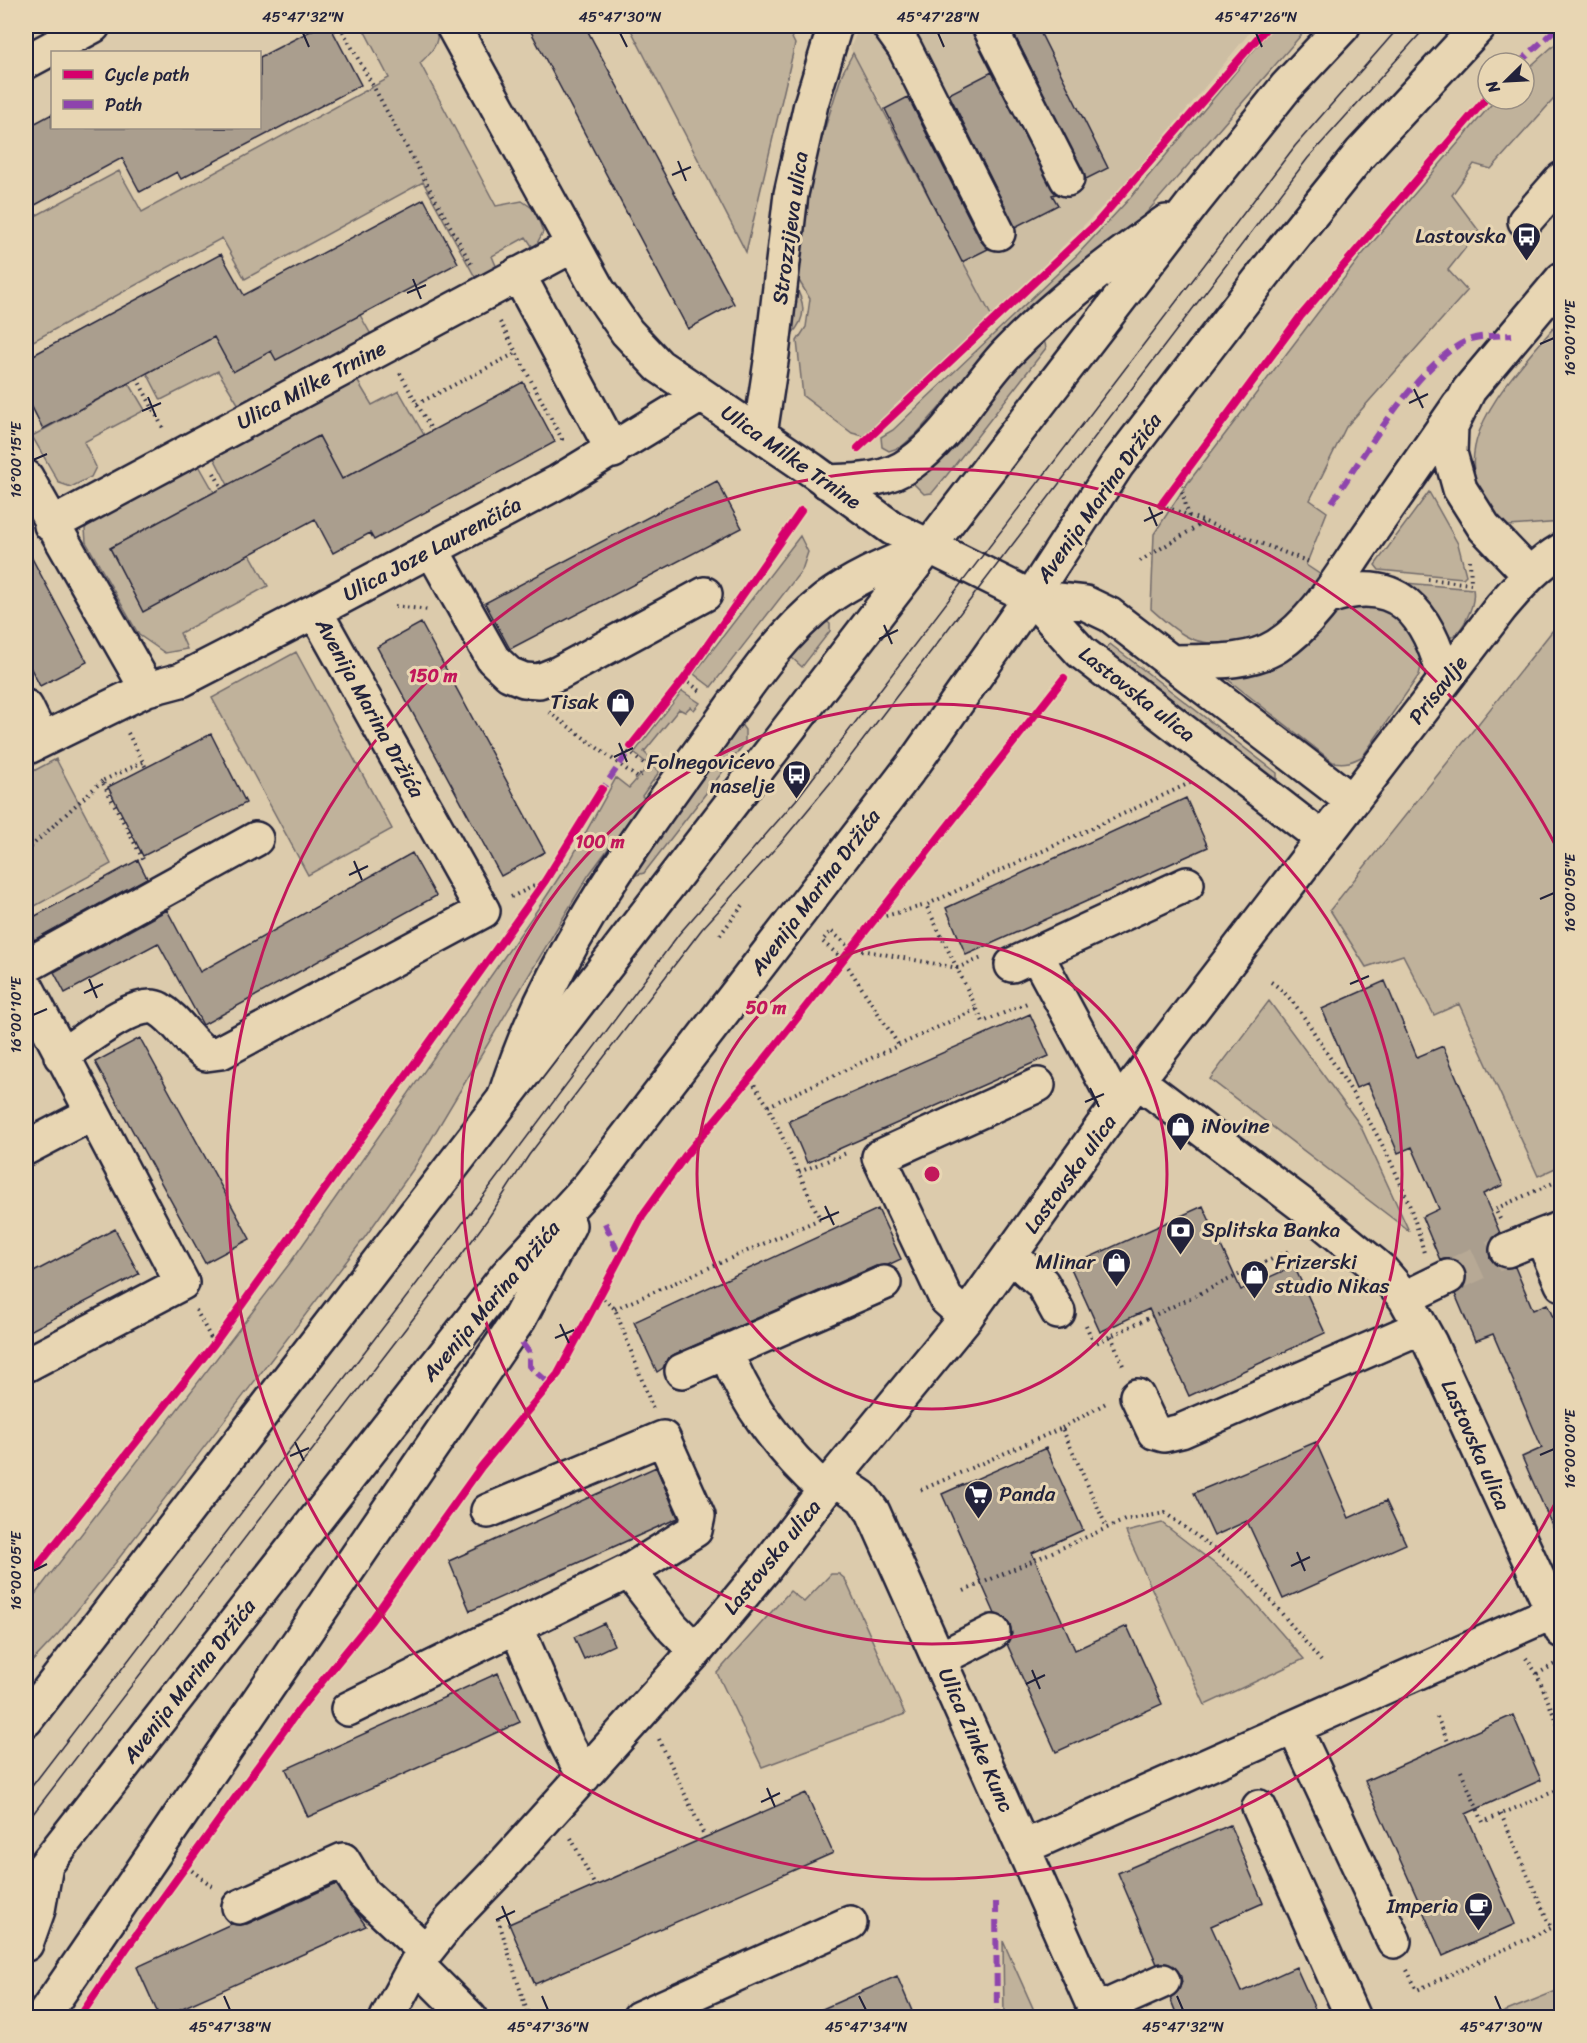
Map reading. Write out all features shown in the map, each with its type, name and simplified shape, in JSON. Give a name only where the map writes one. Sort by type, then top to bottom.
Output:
[{"type":"street","points":[[26,62],[93,26]]},
{"type":"street","name":"Ulica Milke Trnine","points":[[453,26],[572,246],[627,332],[658,366],[760,434],[892,528],[929,547]]},
{"type":"street","name":"Strozzijeva ulica","points":[[760,434],[791,194],[811,104],[835,26]]},
{"type":"street","points":[[889,26],[904,47],[998,233]]},
{"type":"street","points":[[989,26],[1068,179]]},
{"type":"street","points":[[26,1720],[1194,202],[1286,87],[1343,26]]},
{"type":"street","name":"Avenija Marina Držića","points":[[26,1890],[507,1275],[590,1186],[915,762],[1031,597],[1117,465],[1278,256],[1361,153],[1479,26]]},
{"type":"street","points":[[1525,221],[1562,178]]},
{"type":"street","points":[[827,482],[883,477],[910,465],[935,441],[1005,355],[1040,320],[1100,269],[1194,202]]},
{"type":"street","name":"Ulica Milke Trnine","points":[[51,525],[572,246]]},
{"type":"street","points":[[518,274],[613,451]]},
{"type":"street","points":[[1170,662],[1240,658],[1260,654],[1277,646],[1288,636],[1326,598],[1459,405],[1512,335],[1562,279]]},
{"type":"street","name":"Ulica Joze Laurenčića","points":[[34,744],[147,689],[181,680],[432,550],[613,451],[701,395]]},
{"type":"street","points":[[1459,405],[1451,426],[1450,453],[1460,489],[1484,527],[1529,574]]},
{"type":"street","points":[[26,477],[51,525],[147,689]]},
{"type":"street","points":[[504,1100],[529,1027],[551,981],[596,902],[645,827],[749,684],[794,628],[824,601],[858,577],[929,547]]},
{"type":"street","name":"Lastovska ulica","points":[[929,547],[1031,597],[1085,603],[1110,615],[1352,801]]},
{"type":"street","points":[[432,550],[493,659],[509,674],[524,680],[539,681],[560,673],[705,594]]},
{"type":"street","name":"Prisavlje","points":[[1323,839],[1529,574],[1542,562],[1562,550]]},
{"type":"street","points":[[1326,598],[1346,591],[1365,589],[1403,600],[1429,631],[1438,649],[1445,680]]},
{"type":"street","name":"Lastovska ulica","points":[[387,2018],[421,1958],[696,1651],[966,1317],[1128,1093],[1323,839],[1081,652],[1031,597]]},
{"type":"street","name":"Avenija Marina Držića","points":[[61,1056],[124,1014],[141,1007],[157,1007],[169,1016],[195,1046],[207,1054],[220,1052],[483,910],[315,611]]},
{"type":"street","points":[[26,707],[34,744]]},
{"type":"street","points":[[26,966],[256,839]]},
{"type":"street","points":[[1128,1093],[1024,959],[1187,884]]},
{"type":"street","points":[[26,986],[90,1114],[182,1283],[26,1365]]},
{"type":"street","points":[[966,1317],[946,1299],[861,1158],[1038,1085]]},
{"type":"street","name":"Lastovska ulica","points":[[1128,1093],[1310,1211],[1382,1271],[1405,1298],[1421,1327],[1559,1628]]},
{"type":"street","points":[[26,1148],[90,1114]]},
{"type":"street","points":[[42,2018],[519,1319],[590,1186]]},
{"type":"street","points":[[1505,1239],[1551,1232],[1562,1284]]},
{"type":"street","points":[[1011,1256],[1042,1283],[1071,1317]]},
{"type":"street","points":[[1405,1298],[1436,1267]]},
{"type":"street","points":[[682,1371],[885,1282]]},
{"type":"street","points":[[1125,1397],[1154,1432],[1164,1435],[1181,1431],[1421,1327]]},
{"type":"street","name":"Ulica Zinke Kunc","points":[[726,1352],[746,1397],[805,1473],[862,1497],[873,1512],[1098,2014]]},
{"type":"street","points":[[348,1709],[629,1571],[695,1530],[698,1516],[663,1438],[488,1511]]},
{"type":"street","points":[[629,1571],[673,1628],[696,1651]]},
{"type":"street","points":[[516,1626],[567,1744],[584,1776]]},
{"type":"street","points":[[1024,1847],[1294,1727],[1559,1628]]},
{"type":"street","points":[[939,1659],[993,1632]]},
{"type":"street","points":[[1294,1727],[1394,1941]]},
{"type":"street","points":[[1259,1807],[1353,2018]]},
{"type":"street","points":[[239,1906],[343,1860],[363,1893],[470,2018]]},
{"type":"street","points":[[26,1944],[38,1910],[47,1862]]},
{"type":"street","points":[[639,2018],[850,1923]]},
{"type":"street","points":[[1098,2014],[1163,1981]]},
{"type":"path","points":[[340,26],[474,271]]},
{"type":"path","points":[[1159,26],[1178,30],[1189,26]]},
{"type":"path","points":[[496,315],[562,439],[558,450]]},
{"type":"path","points":[[384,345],[432,431]]},
{"type":"path","points":[[417,404],[516,352]]},
{"type":"path","points":[[137,378],[178,457]]},
{"type":"path","points":[[1179,480],[1189,518]]},
{"type":"path","points":[[1161,505],[1189,518],[1317,566]]},
{"type":"path","points":[[1140,561],[1203,523]]},
{"type":"path","points":[[1468,553],[1471,584]]},
{"type":"path","points":[[388,606],[431,611]]},
{"type":"path","points":[[684,679],[703,693]]},
{"type":"path","points":[[541,705],[638,778],[647,767],[628,750]]},
{"type":"path","points":[[127,731],[146,768]]},
{"type":"path","points":[[26,851],[102,781],[143,762]]},
{"type":"path","points":[[102,781],[161,892]]},
{"type":"path","points":[[874,919],[926,905],[1192,782]]},
{"type":"path","points":[[720,934],[743,905]]},
{"type":"path","points":[[926,905],[983,1022],[1016,1009]]},
{"type":"path","points":[[868,926],[881,910]]},
{"type":"path","points":[[898,1044],[843,959],[822,941],[831,931],[852,948],[957,968]]},
{"type":"path","points":[[836,968],[857,941]]},
{"type":"path","points":[[1271,982],[1281,988],[1373,1123],[1436,1267]]},
{"type":"path","points":[[768,1106],[977,1009]]},
{"type":"path","points":[[743,1086],[757,1069]]},
{"type":"path","points":[[615,1309],[820,1219],[768,1106],[750,1078]]},
{"type":"path","points":[[799,1172],[861,1158]]},
{"type":"path","points":[[1505,1239],[1496,1209],[1562,1179]]},
{"type":"path","points":[[1071,1317],[1094,1344],[1289,1251]]},
{"type":"path","points":[[594,1305],[603,1287]]},
{"type":"path","points":[[599,1295],[615,1309],[663,1438]]},
{"type":"path","points":[[921,1490],[1062,1428],[1083,1414],[1125,1397]]},
{"type":"path","points":[[1062,1428],[1107,1528]]},
{"type":"path","points":[[964,1591],[1125,1520],[1165,1512],[1249,1574],[1321,1662]]},
{"type":"path","points":[[1537,1674],[1559,1628]]},
{"type":"path","points":[[1525,1656],[1537,1674],[1562,1735]]},
{"type":"path","points":[[1437,1717],[1449,1743]]},
{"type":"path","points":[[657,1735],[705,1837]]},
{"type":"path","points":[[1461,1771],[1483,1822],[1562,1788]]},
{"type":"path","points":[[1501,1814],[1551,1928]]},
{"type":"path","points":[[570,1835],[595,1886]]},
{"type":"path","points":[[182,1874],[194,1858]]},
{"type":"path","points":[[498,1919],[529,2018]]},
{"type":"path","points":[[1394,1941],[1417,1990],[1562,1923]]},
{"type":"shaded area","points":[[362,26],[437,26],[438,32],[434,47],[420,63],[496,206],[522,201],[535,210],[543,232],[534,249],[526,237],[492,256],[497,268],[475,277],[423,182],[245,279],[222,238],[26,345],[26,221],[119,171],[142,212],[389,78]]},
{"type":"shaded area","points":[[629,26],[786,26],[795,44],[746,252]]},
{"type":"shaded area","points":[[860,26],[1255,26],[1126,183],[992,317],[885,109],[850,48]]},
{"type":"shaded area","points":[[1274,26],[1309,26],[1122,241],[994,346],[917,433],[901,447],[889,451],[882,447],[881,437],[893,430],[1078,254],[1131,197]]},
{"type":"shaded area","points":[[1561,39],[1561,91],[1491,169],[1474,164],[1452,195],[1479,231],[1448,270],[1467,291],[1346,427],[1310,500],[1327,512],[1306,565],[1321,575],[1313,589],[1293,613],[1255,637],[1214,643],[1188,637],[1151,609],[1154,534],[1184,488],[1361,256],[1486,111],[1536,111],[1536,61]]},
{"type":"shaded area","points":[[853,53],[992,317],[867,437],[852,433],[803,396],[797,341],[806,327],[810,299],[798,279],[804,218],[819,147],[842,74]]},
{"type":"shaded area","points":[[793,282],[803,309],[800,322],[791,335]]},
{"type":"shaded area","points":[[360,315],[374,340],[240,407],[218,371],[161,400],[147,373],[253,316]],"holes":[[[222,351],[253,361],[233,371]]]},
{"type":"shaded area","points":[[1561,319],[1561,522],[1509,526],[1485,500],[1474,474],[1475,446],[1485,419],[1501,392]]},
{"type":"shaded area","points":[[1041,339],[1046,348],[932,493],[924,494],[914,484],[916,478],[937,463],[1023,355]]},
{"type":"shaded area","points":[[357,380],[372,405],[399,391],[424,435],[342,479],[319,436],[228,485],[212,454]]},
{"type":"shaded area","points":[[129,383],[145,410],[84,442],[96,467],[91,477],[71,487],[59,483],[32,436]]},
{"type":"shaded area","points":[[197,462],[214,492],[110,548],[143,611],[250,554],[268,586],[180,633],[187,649],[165,653],[139,635],[86,542],[85,529],[90,521]]},
{"type":"shaded area","points":[[1429,492],[1458,544],[1466,575],[1463,578],[1379,570],[1375,565]]},
{"type":"shaded area","points":[[800,536],[808,552],[802,570],[711,687],[694,674]]},
{"type":"shaded area","points":[[1394,582],[1473,589],[1467,619],[1452,637],[1446,639]]},
{"type":"shaded area","points":[[1379,603],[1407,624],[1423,659],[1419,675],[1363,756],[1359,758],[1345,763],[1333,762],[1226,678],[1226,673],[1342,607]]},
{"type":"shaded area","points":[[825,620],[830,624],[830,631],[802,667],[791,657],[806,637]]},
{"type":"shaded area","points":[[1561,620],[1562,1165],[1538,1176],[1459,1004],[1434,1015],[1403,955],[1366,967],[1330,910]]},
{"type":"shaded area","points":[[1110,644],[1277,773],[1277,779],[1271,780],[1104,651]]},
{"type":"shaded area","points":[[296,652],[392,829],[308,875],[212,698]]},
{"type":"shaded area","points":[[682,691],[700,703],[694,710],[690,707],[685,712],[679,709],[644,752],[652,760],[648,764],[634,753]]},
{"type":"shaded area","points":[[740,723],[745,730],[745,743],[644,873],[636,875],[634,864]]},
{"type":"shaded area","points":[[56,759],[111,864],[26,911],[26,775]]},
{"type":"shaded area","points":[[650,764],[659,772],[642,796],[645,799],[588,876],[414,1168],[365,1237],[116,1562],[58,1634],[26,1668],[26,1606],[290,1263],[544,900],[571,859],[616,778],[629,788]]},
{"type":"shaded area","points":[[1269,1001],[1360,1125],[1409,1231],[1210,1079]]},
{"type":"shaded area","points":[[1162,1523],[1232,1577],[1304,1659],[1205,1705],[1126,1532]]},
{"type":"shaded area","points":[[831,1574],[839,1574],[845,1579],[905,1714],[762,1767],[717,1673],[790,1591],[804,1602]]},
{"type":"shaded area","points":[[1003,1941],[1037,2017],[1004,2017]]},
{"type":"shaded area","points":[[1561,1989],[1561,2017],[1492,2017]]},
{"type":"building","points":[[320,26],[330,26],[361,85],[181,179],[177,172],[140,192],[122,158],[26,210],[26,128],[51,115],[51,129],[261,129],[261,56]]},
{"type":"building","points":[[528,26],[585,26],[734,304],[688,329]]},
{"type":"building","points":[[1010,26],[1037,26],[1108,168],[1086,179]]},
{"type":"building","points":[[992,72],[1056,194],[1052,195],[1058,205],[1015,227],[949,94]]},
{"type":"building","points":[[908,97],[981,241],[988,249],[962,262],[885,109]]},
{"type":"building","points":[[424,199],[458,263],[276,360],[271,351],[233,372],[214,337],[43,429],[26,395],[26,359],[221,254],[244,295]]},
{"type":"building","points":[[523,382],[555,442],[374,540],[370,533],[333,553],[315,519],[143,612],[110,548],[319,436],[342,479]]},
{"type":"building","points":[[717,481],[742,528],[510,649],[485,603]]},
{"type":"building","points":[[26,547],[87,662],[40,686],[26,659]]},
{"type":"building","points":[[421,623],[545,852],[501,876],[377,647]]},
{"type":"building","points":[[211,734],[246,803],[143,856],[108,787]]},
{"type":"building","points":[[1186,798],[1208,847],[966,955],[946,908]]},
{"type":"building","points":[[412,853],[436,896],[203,1025],[158,943],[65,993],[54,972],[167,910],[200,972]]},
{"type":"building","points":[[138,860],[147,878],[34,940],[26,921]]},
{"type":"building","points":[[1385,981],[1417,1057],[1443,1046],[1503,1185],[1483,1194],[1500,1233],[1493,1238],[1489,1247],[1490,1258],[1495,1264],[1504,1268],[1515,1267],[1533,1310],[1547,1304],[1562,1337],[1562,1548],[1522,1457],[1542,1448],[1493,1334],[1475,1341],[1455,1294],[1464,1287],[1467,1278],[1465,1268],[1458,1261],[1450,1258],[1440,1260],[1422,1217],[1439,1209],[1412,1147],[1398,1153],[1368,1083],[1356,1088],[1322,1009]]},
{"type":"building","points":[[1030,1014],[1049,1056],[807,1163],[789,1121]]},
{"type":"building","points":[[140,1038],[250,1239],[205,1263],[95,1062]]},
{"type":"building","points":[[1203,1206],[1241,1290],[1294,1266],[1325,1333],[1189,1396],[1149,1309],[1100,1332],[1070,1266]]},
{"type":"building","points":[[878,1209],[901,1259],[888,1265],[876,1266],[675,1354],[667,1359],[663,1368],[657,1372],[634,1322]]},
{"type":"building","points":[[115,1229],[139,1274],[26,1333],[26,1276]]},
{"type":"building","points":[[1316,1442],[1349,1518],[1386,1501],[1406,1544],[1283,1599],[1247,1521],[1214,1536],[1194,1493]]},
{"type":"building","points":[[1046,1448],[1083,1530],[1032,1553],[1075,1650],[1127,1626],[1162,1704],[1056,1752],[1007,1644],[1012,1634],[1010,1624],[1004,1617],[995,1614],[942,1494]]},
{"type":"building","points":[[656,1467],[678,1518],[470,1611],[449,1561]]},
{"type":"building","points":[[604,1623],[614,1645],[584,1659],[574,1637]]},
{"type":"building","points":[[498,1673],[520,1722],[308,1817],[286,1769]]},
{"type":"building","points":[[1513,1715],[1541,1780],[1466,1814],[1515,1924],[1443,1956],[1365,1781]]},
{"type":"building","points":[[806,1793],[833,1853],[535,1984],[509,1924]]},
{"type":"building","points":[[1230,1825],[1263,1903],[1211,1926],[1241,1992],[1296,1967],[1319,2018],[1178,2018],[1170,1998],[1178,1991],[1182,1982],[1180,1974],[1173,1966],[1157,1964],[1118,1873]]},
{"type":"building","points":[[336,1884],[366,1926],[160,2018],[137,1967],[231,1924],[247,1924]]},
{"type":"building","points":[[897,1976],[915,2018],[802,2018]]},
{"type":"tunnel","points":[[1448,1277],[1507,1250]]},
{"type":"tram line","points":[[26,1794],[447,1244],[679,934],[796,800],[1295,146],[1400,26]]},
{"type":"tram line","points":[[26,1823],[449,1272],[487,1220],[529,1155],[702,929],[782,841],[831,782],[1308,158],[1427,26]]},
{"type":"marked path","points":[[1532,51],[1559,26]]},
{"type":"marked path","points":[[1332,502],[1394,411],[1432,366],[1471,339],[1512,335]]},
{"type":"marked path","points":[[599,794],[635,742]]},
{"type":"marked path","points":[[605,1223],[616,1248],[617,1259]]},
{"type":"marked path","points":[[522,1343],[529,1352],[529,1366],[550,1384]]},
{"type":"marked path","points":[[996,1902],[997,2018]]},
{"type":"cycle path","points":[[858,448],[1095,225],[1268,26]]},
{"type":"cycle path","points":[[1161,505],[1300,317],[1476,110]]},
{"type":"cycle path","points":[[631,746],[684,679],[801,511]]},
{"type":"cycle path","points":[[79,2018],[126,1949],[298,1711],[371,1621],[481,1467],[558,1374],[642,1216],[685,1156],[750,1078],[1064,678]]},
{"type":"cycle path","points":[[26,1581],[214,1344],[545,881],[602,789]]},
{"type":"place","name":"Lastovska","points":[[1527,262]]},
{"type":"place","name":"Tisak","points":[[620,728]]},
{"type":"place","name":"Folnegovićevo naselje","points":[[796,800]]},
{"type":"place","name":"iNovine","points":[[1180,1152]]},
{"type":"place","name":"Splitska Banka","points":[[1181,1256]]},
{"type":"place","name":"Mlinar","points":[[1116,1288]]},
{"type":"place","name":"Frizerski studio Nikas","points":[[1254,1300]]},
{"type":"place","name":"Panda","points":[[978,1520]]},
{"type":"place","name":"Imperia","points":[[1479,1932]]}]
